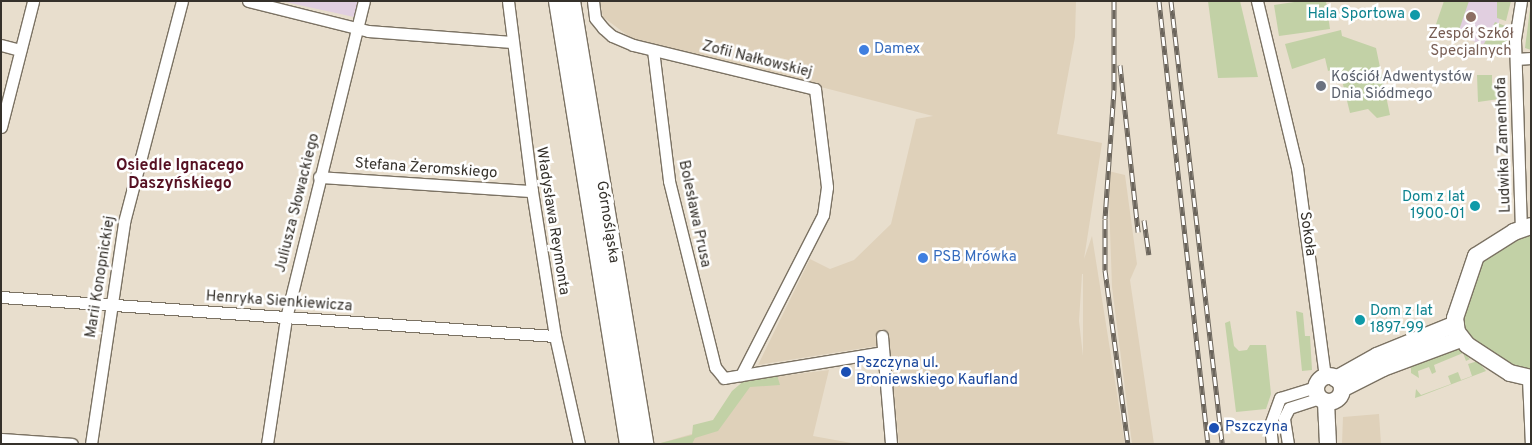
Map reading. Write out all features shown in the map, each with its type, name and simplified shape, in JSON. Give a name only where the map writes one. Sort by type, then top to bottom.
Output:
[{"type":"main road","name":"Górnośląska","points":[[558,1],[628,444]]},
{"type":"main road","name":"Górnośląska","points":[[572,1],[644,444]]},
{"type":"street","points":[[1,127],[33,1]]},
{"type":"street","name":"Marii Konopnickiej","points":[[91,444],[124,222],[182,1]]},
{"type":"street","points":[[248,1],[359,28],[512,42]]},
{"type":"street","name":"Juliusza Słowackiego","points":[[266,444],[286,318],[319,177],[359,28],[364,1]]},
{"type":"street","name":"Władysława Reymonta","points":[[508,1],[532,191],[555,336],[579,444]]},
{"type":"street","name":"Zofii Nałkowskiej","points":[[593,1],[596,18],[612,36],[653,50],[815,89],[827,187],[823,215],[742,375]]},
{"type":"street","name":"Sokoła","points":[[1258,1],[1299,177],[1328,389],[1328,444]]},
{"type":"street","name":"Ludwika Zamenhofa","points":[[1521,1],[1515,40],[1526,227]]},
{"type":"street","points":[[1,45],[20,50]]},
{"type":"street","name":"Bolesława Prusa","points":[[653,50],[668,181],[714,367],[724,378],[742,375]]},
{"type":"street","points":[[1516,59],[1531,58]]},
{"type":"street","name":"Stefana Żeromskiego","points":[[319,177],[532,191]]},
{"type":"street","points":[[1526,227],[1474,258],[1456,312],[1456,324],[1461,340],[1510,373],[1529,378],[1531,444]]},
{"type":"street","name":"Henryka Sienkiewicza","points":[[1,297],[555,336]]},
{"type":"street","points":[[1272,444],[1270,425],[1280,398],[1328,389],[1376,356],[1456,324]]},
{"type":"street","points":[[882,336],[891,444]]},
{"type":"street","points":[[1288,444],[1284,418],[1289,408],[1328,389],[1461,340]]},
{"type":"street","points":[[742,375],[883,352]]},
{"type":"street","points":[[1,439],[72,444]]},
{"type":"shaded area","points":[[281,1],[358,1],[354,17]]},
{"type":"shaded area","points":[[600,1],[1076,1],[1075,37],[1057,134],[1102,143],[1084,259],[1092,236],[1125,444],[899,444],[889,344],[758,365],[810,259],[830,269],[854,260],[891,224],[916,119],[933,116],[631,38],[603,17]],"holes":[[[1083,274],[1083,356],[1079,321]]]},
{"type":"shaded area","name":"Zespół Szkół Specjalnych","points":[[1447,1],[1504,1],[1494,43],[1481,44],[1437,28]]},
{"type":"shaded area","points":[[1108,171],[1125,175],[1137,264],[1130,280],[1154,444],[1132,444],[1112,287]]},
{"type":"shaded area","points":[[829,370],[813,436],[857,444],[657,444],[716,427],[748,380]]},
{"type":"shaded area","points":[[1379,414],[1381,444],[1342,444],[1343,417]]},
{"type":"green space","points":[[1208,1],[1240,1],[1258,77],[1218,78]]},
{"type":"green space","points":[[1301,1],[1326,1],[1330,29],[1279,36],[1274,5]]},
{"type":"green space","points":[[1444,1],[1469,1],[1457,36],[1435,27]]},
{"type":"green space","points":[[1497,1],[1511,1],[1506,21],[1497,18]]},
{"type":"green space","points":[[1531,1],[1531,50],[1525,48]]},
{"type":"green space","points":[[1495,22],[1508,27],[1507,51],[1484,44]]},
{"type":"green space","points":[[1341,30],[1342,36],[1376,48],[1390,115],[1377,118],[1368,109],[1350,113],[1339,68],[1328,71],[1325,58],[1292,69],[1285,44]]},
{"type":"green space","points":[[1477,75],[1492,75],[1492,84],[1498,83],[1499,99],[1478,102]]},
{"type":"green space","points":[[1531,232],[1531,372],[1523,372],[1468,337],[1462,322],[1481,258]]},
{"type":"green space","points":[[1296,311],[1303,313],[1305,336],[1310,336],[1312,370],[1302,371]]},
{"type":"green space","points":[[1230,321],[1234,346],[1239,351],[1247,350],[1250,345],[1266,345],[1271,394],[1266,409],[1236,412],[1225,323]]},
{"type":"green space","points":[[1459,349],[1470,359],[1466,361],[1463,353],[1434,365],[1436,372],[1432,374],[1429,367],[1418,371],[1419,378],[1411,373],[1411,367]]},
{"type":"green space","points":[[1478,361],[1486,371],[1415,398],[1416,389],[1421,395],[1451,384],[1448,376],[1458,372],[1461,380],[1472,376],[1468,364]]},
{"type":"green space","points":[[777,375],[780,385],[750,387],[718,431],[695,438],[692,444],[657,444],[692,435],[693,425],[713,420],[732,391],[746,379]]},
{"type":"railway","points":[[1114,1],[1114,90],[1105,219],[1105,270],[1128,444]]},
{"type":"railway","points":[[1159,1],[1208,444]]},
{"type":"railway","points":[[1171,1],[1222,444]]},
{"type":"railway","points":[[1120,65],[1138,232]]},
{"type":"railway","points":[[1144,220],[1149,255]]},
{"type":"place","name":"Hala Sportowa","points":[[1415,15]]},
{"type":"place","name":"Zespół Szkół Specjalnych","points":[[1471,17]]},
{"type":"place","name":"Damex","points":[[864,50]]},
{"type":"place","name":"Kościół Adwentystów Dnia Siódmego","points":[[1321,86]]},
{"type":"place","name":"Dom z lat 1900-01","points":[[1475,206]]},
{"type":"place","name":"PSB Mrówka","points":[[923,258]]},
{"type":"place","name":"Dom z lat 1897-99","points":[[1360,320]]},
{"type":"place","name":"Pszczyna ul. Broniewskiego Kaufland","points":[[846,372]]},
{"type":"place","name":"Pszczyna","points":[[1214,428]]},
{"type":"district","name":"Osiedle Ignacego Daszyńskiego","points":[[180,175]]}]
